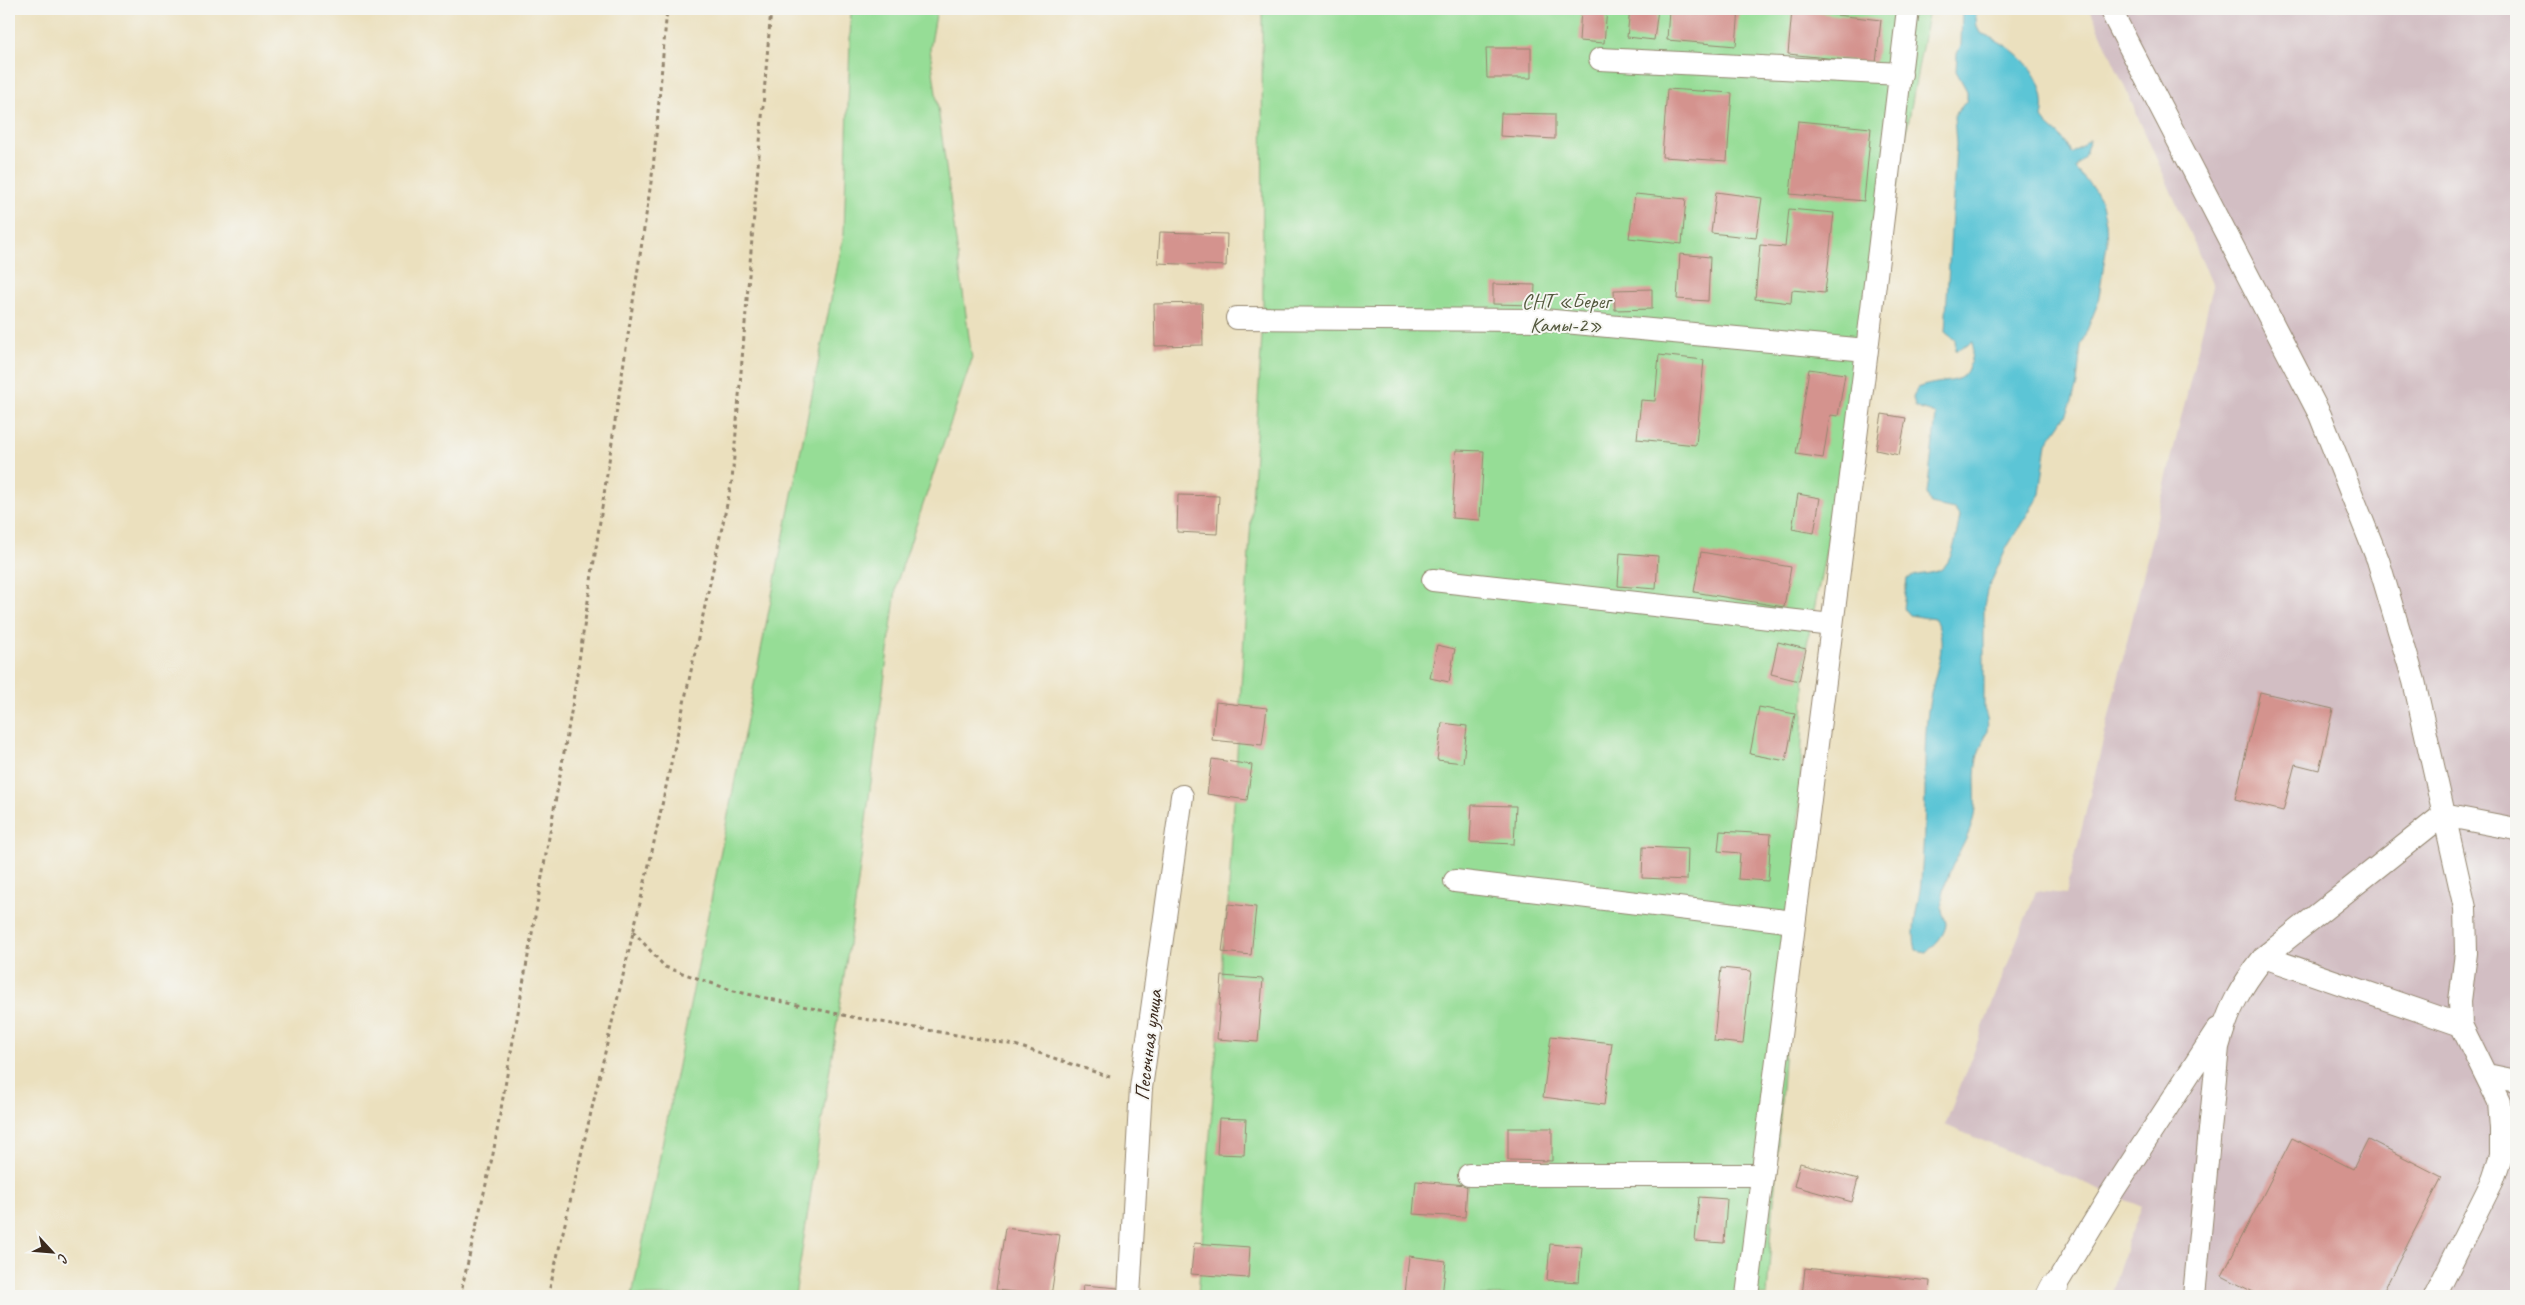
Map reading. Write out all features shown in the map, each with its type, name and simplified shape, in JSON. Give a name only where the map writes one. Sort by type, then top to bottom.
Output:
[{"type":"lane","points":[[1747,1296],[1867,350],[1908,9]]},
{"type":"lane","points":[[2110,9],[2320,415],[2378,560],[2414,681],[2465,908],[2466,953],[2460,1001],[2460,1025],[2499,1102],[2501,1156],[2493,1180],[2435,1296]]},
{"type":"lane","points":[[1600,59],[1901,74]]},
{"type":"lane","points":[[1237,318],[1542,320],[1867,350]]},
{"type":"lane","points":[[1433,580],[1832,625]]},
{"type":"lane","name":"Песочная улица","points":[[1129,1296],[1141,1088],[1182,796]]},
{"type":"lane","points":[[2444,814],[2516,829]]},
{"type":"lane","points":[[2052,1292],[2110,1194],[2226,1016],[2240,988],[2264,957],[2444,814]]},
{"type":"lane","points":[[1455,881],[1794,922]]},
{"type":"lane","points":[[2264,957],[2460,1025]]},
{"type":"lane","points":[[2194,1296],[2218,1047],[2226,1016]]},
{"type":"lane","points":[[2487,1075],[2516,1081]]},
{"type":"lane","points":[[1469,1175],[1762,1175]]},
{"type":"path","points":[[460,1296],[492,1154],[572,707],[654,169],[668,9]]},
{"type":"path","points":[[548,1296],[633,931],[732,481],[771,9]]},
{"type":"path","points":[[633,931],[665,967],[734,991],[852,1017],[1016,1045],[1141,1088]]},
{"type":"shaded area","points":[[2090,9],[2516,9],[2516,1296],[2111,1296],[2127,1243],[2142,1207],[1945,1125],[2036,891],[2066,894],[2213,286]]},
{"type":"green space","points":[[851,9],[937,9],[930,49],[972,359],[897,582],[855,905],[795,1296],[632,1296],[844,234]]},
{"type":"green space","name":"СНТ «Берег Камы-2»","points":[[1262,9],[1929,9],[1867,350],[1806,649],[1794,922],[1767,1296],[1198,1296],[1222,976],[1222,952],[1228,904],[1263,318]]},
{"type":"water","points":[[1962,9],[1975,9],[1977,27],[1980,33],[2006,46],[2028,65],[2036,77],[2041,90],[2043,103],[2042,118],[2062,138],[2071,154],[2090,139],[2084,157],[2075,169],[2093,188],[2101,201],[2106,222],[2107,244],[2098,303],[2081,345],[2077,384],[2067,414],[2047,443],[2040,494],[2007,547],[1987,591],[1984,606],[1984,709],[1988,724],[1976,767],[1974,816],[1969,832],[1946,881],[1942,899],[1946,922],[1944,932],[1927,952],[1916,950],[1914,933],[1921,882],[1927,724],[1941,643],[1938,626],[1934,619],[1909,615],[1903,608],[1907,579],[1938,571],[1948,562],[1954,547],[1960,517],[1954,509],[1931,504],[1927,494],[1936,415],[1915,407],[1913,398],[1917,388],[1963,376],[1968,369],[1971,358],[1973,342],[1956,351],[1955,340],[1945,332],[1956,144],[1954,116],[1967,100],[1967,91],[1956,71],[1957,54],[1961,45]]},
{"type":"building","points":[[1581,9],[1607,9],[1604,43],[1579,41]]},
{"type":"building","points":[[1630,9],[1658,9],[1654,40],[1627,37]]},
{"type":"building","points":[[1669,9],[1739,9],[1736,46],[1667,40]]},
{"type":"building","points":[[1792,10],[1881,20],[1876,63],[1788,54]]},
{"type":"building","points":[[1486,48],[1531,48],[1531,78],[1487,78]]},
{"type":"building","points":[[1667,89],[1732,93],[1727,161],[1662,157]]},
{"type":"building","points":[[1501,113],[1555,114],[1555,139],[1500,136]]},
{"type":"building","points":[[1798,121],[1871,128],[1864,201],[1790,194]]},
{"type":"building","points":[[1716,192],[1762,198],[1756,238],[1711,233]]},
{"type":"building","points":[[1635,194],[1686,199],[1682,244],[1629,238]]},
{"type":"building","points":[[1789,209],[1834,213],[1825,293],[1792,290],[1791,303],[1755,299],[1760,245],[1785,247]]},
{"type":"building","points":[[1160,232],[1227,234],[1226,266],[1158,263]]},
{"type":"building","points":[[1680,254],[1710,257],[1708,301],[1677,299]]},
{"type":"building","points":[[1493,284],[1535,285],[1534,305],[1493,304]]},
{"type":"building","points":[[1652,289],[1652,309],[1615,310],[1614,290]]},
{"type":"building","points":[[1202,303],[1203,345],[1155,346],[1154,304]]},
{"type":"building","points":[[1659,355],[1704,360],[1696,445],[1637,439],[1641,400],[1655,401]]},
{"type":"building","points":[[1809,369],[1845,374],[1838,416],[1830,415],[1823,458],[1796,454]]},
{"type":"building","points":[[1882,414],[1906,418],[1899,455],[1876,450]]},
{"type":"building","points":[[1456,450],[1484,451],[1480,520],[1452,518]]},
{"type":"building","points":[[1798,494],[1820,498],[1814,533],[1792,529]]},
{"type":"building","points":[[1178,495],[1219,496],[1217,534],[1177,532]]},
{"type":"building","points":[[1701,552],[1791,567],[1784,607],[1694,592]]},
{"type":"building","points":[[1620,553],[1658,556],[1656,589],[1618,586]]},
{"type":"building","points":[[1778,642],[1806,649],[1799,681],[1771,674]]},
{"type":"building","points":[[1437,645],[1455,649],[1449,682],[1430,678]]},
{"type":"building","points":[[2260,692],[2333,709],[2319,770],[2295,764],[2283,811],[2235,799]]},
{"type":"building","points":[[1216,702],[1267,708],[1262,745],[1212,740]]},
{"type":"building","points":[[1759,707],[1795,714],[1786,761],[1750,754]]},
{"type":"building","points":[[1442,723],[1467,726],[1463,763],[1437,760]]},
{"type":"building","points":[[1212,759],[1252,765],[1247,800],[1207,794]]},
{"type":"building","points":[[1472,805],[1516,806],[1514,844],[1470,842]]},
{"type":"building","points":[[1720,831],[1771,834],[1768,881],[1738,879],[1740,853],[1718,851]]},
{"type":"building","points":[[1643,847],[1688,849],[1687,880],[1642,878]]},
{"type":"building","points":[[1228,904],[1256,907],[1251,955],[1222,952]]},
{"type":"building","points":[[1721,968],[1751,971],[1743,1044],[1714,1041]]},
{"type":"building","points":[[1222,976],[1263,979],[1258,1042],[1217,1039]]},
{"type":"building","points":[[1551,1036],[1612,1043],[1604,1105],[1543,1097]]},
{"type":"building","points":[[1219,1118],[1246,1119],[1244,1155],[1217,1154]]},
{"type":"building","points":[[1508,1128],[1552,1128],[1552,1161],[1508,1160]]},
{"type":"building","points":[[2292,1138],[2353,1169],[2368,1139],[2442,1177],[2381,1296],[2261,1296],[2222,1276]]},
{"type":"building","points":[[1800,1163],[1858,1179],[1852,1202],[1794,1186]]},
{"type":"building","points":[[1416,1181],[1467,1185],[1465,1217],[1413,1214]]},
{"type":"building","points":[[1699,1197],[1727,1199],[1724,1243],[1695,1241]]},
{"type":"building","points":[[1005,1228],[1060,1235],[1051,1296],[996,1290]]},
{"type":"building","points":[[1194,1243],[1250,1247],[1248,1278],[1191,1274]]},
{"type":"building","points":[[1550,1244],[1582,1247],[1579,1282],[1547,1280]]},
{"type":"building","points":[[1409,1256],[1446,1261],[1442,1296],[1405,1294]]},
{"type":"building","points":[[1805,1268],[1930,1281],[1929,1296],[1802,1296]]},
{"type":"building","points":[[1083,1285],[1119,1288],[1118,1296],[1082,1296]]}]
